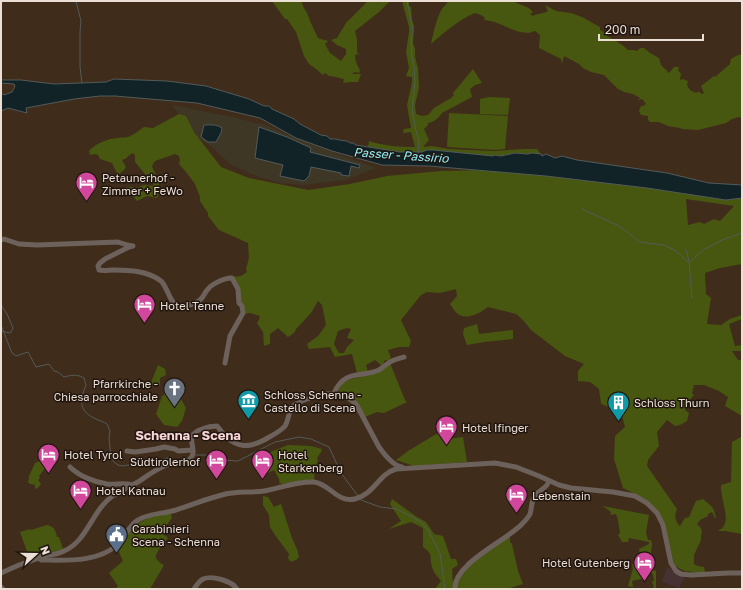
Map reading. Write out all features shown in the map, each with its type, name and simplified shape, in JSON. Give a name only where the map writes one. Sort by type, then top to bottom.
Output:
[{"type":"street","points":[[1,240],[19,244],[37,245],[108,242],[118,242],[129,246],[132,245],[133,246],[102,261],[98,266],[99,270],[132,270],[149,275],[164,284],[174,303],[178,306],[194,303],[202,298],[209,288],[226,278],[232,278],[238,289],[239,303],[242,306],[243,312],[230,336],[226,363]]},
{"type":"street","points":[[334,393],[337,386],[346,379],[354,375],[370,374],[381,369],[392,361],[404,357]]},
{"type":"street","points":[[1,573],[42,556],[62,552],[72,546],[82,537],[101,507],[114,495],[165,466],[188,461],[192,452],[191,438],[194,432],[211,426],[217,426],[225,436],[235,443],[254,445],[284,427],[288,421],[291,409],[297,403],[328,393],[334,393],[351,400],[356,404],[382,452],[398,466],[409,468]]},
{"type":"street","points":[[127,451],[135,452],[164,447],[179,451],[192,452]]},
{"type":"street","points":[[392,461],[394,470]]},
{"type":"street","points":[[39,558],[41,560],[67,560],[100,555],[115,546],[132,525],[144,516],[174,510],[226,494],[262,491],[304,482],[315,482],[324,485],[337,496],[350,499],[357,498],[365,494],[386,475],[394,470],[495,463],[516,467],[558,485],[571,488],[628,494],[642,499],[653,508],[660,518],[663,525],[671,563],[674,569],[681,574],[691,575],[742,573]]},
{"type":"street","points":[[70,467],[91,480],[107,484],[132,485]]},
{"type":"street","points":[[455,589],[456,580],[472,561],[523,524],[530,514],[534,496],[537,492],[552,482]]},
{"type":"street","points":[[194,589],[201,580],[211,578],[228,582],[237,589]]},
{"type":"shaded area","points":[[172,105],[263,124],[310,144],[376,168],[346,180],[304,185],[280,183],[256,176],[230,164],[212,147],[200,139],[194,132],[186,116],[179,114]]},
{"type":"shaded area","points":[[667,567],[685,577],[679,588],[662,582]]},
{"type":"green space","points":[[272,1],[301,1],[318,38],[328,41],[325,44],[330,53],[341,61],[346,54],[346,49],[337,45],[331,40],[337,38],[346,23],[368,1],[390,1],[355,31],[357,52],[359,55],[355,55],[355,57],[356,63],[360,70],[359,73],[355,72],[352,74],[361,74],[358,82],[343,83],[344,79],[329,76],[325,73],[323,75],[309,64],[304,56],[296,32]]},
{"type":"green space","points":[[402,1],[410,1],[409,6],[411,7],[414,25],[413,44],[418,68],[419,88],[415,105],[416,114],[422,116],[428,115],[434,108],[451,98],[454,95],[453,93],[473,69],[482,83],[475,85],[470,89],[472,97],[442,113],[436,120],[428,123],[424,129],[429,140],[423,147],[432,146],[449,149],[493,151],[537,149],[541,154],[515,153],[493,156],[433,150],[422,152],[400,152],[368,147],[369,141],[392,146],[415,147],[411,132],[403,133],[404,129],[411,128],[407,105],[412,77],[406,76],[409,68],[406,52],[409,27]]},
{"type":"green space","points":[[448,1],[512,1],[529,8],[533,12],[530,14],[533,16],[548,11],[545,5],[556,11],[571,13],[582,17],[600,27],[600,30],[607,34],[607,36],[628,50],[637,51],[640,48],[644,48],[659,58],[661,65],[669,73],[674,67],[679,67],[678,70],[681,74],[680,79],[688,81],[687,85],[691,90],[697,93],[698,91],[702,94],[704,93],[701,86],[714,76],[715,77],[730,64],[731,59],[742,54],[742,117],[732,119],[726,123],[698,130],[682,129],[668,126],[659,122],[650,122],[648,120],[648,116],[641,115],[639,111],[641,106],[646,104],[642,99],[638,100],[640,98],[633,94],[618,89],[604,75],[591,72],[564,56],[562,64],[561,59],[539,48],[540,35],[535,31],[525,33],[516,31],[495,22],[484,20],[485,18],[475,13],[457,23],[431,44],[438,16]]},
{"type":"green space","points":[[489,97],[510,98],[508,115],[480,114],[480,99]]},
{"type":"green space","points":[[449,113],[508,116],[505,149],[495,150],[447,147]]},
{"type":"green space","points":[[179,114],[186,116],[194,132],[221,167],[249,178],[308,190],[350,184],[387,176],[441,171],[489,170],[647,188],[726,200],[742,198],[742,264],[720,268],[705,273],[706,294],[711,298],[707,324],[721,325],[730,319],[742,315],[742,319],[729,324],[735,346],[742,345],[742,351],[732,351],[738,360],[742,360],[742,416],[725,406],[728,397],[719,391],[704,385],[694,385],[692,393],[694,395],[686,404],[685,410],[689,413],[687,421],[675,426],[667,420],[657,432],[659,446],[648,460],[647,466],[677,509],[676,518],[680,526],[685,518],[689,517],[696,501],[703,499],[713,508],[716,518],[712,512],[700,520],[697,524],[701,528],[702,532],[701,540],[694,555],[694,564],[704,567],[705,572],[685,571],[674,564],[660,515],[647,500],[623,488],[614,459],[615,436],[625,427],[621,412],[601,404],[599,389],[590,382],[578,381],[578,371],[584,364],[565,356],[531,330],[516,314],[488,307],[474,315],[466,317],[458,314],[450,304],[457,296],[456,289],[440,293],[427,292],[421,295],[401,320],[411,341],[409,347],[399,347],[388,350],[391,358],[388,361],[385,360],[382,366],[375,360],[366,365],[368,372],[357,373],[352,354],[335,357],[330,347],[309,349],[307,344],[318,336],[326,325],[322,305],[318,301],[311,313],[294,333],[288,337],[278,328],[270,334],[270,344],[264,346],[263,332],[257,323],[260,316],[250,313],[243,314],[239,294],[230,277],[241,276],[247,272],[246,269],[249,258],[248,243],[219,230],[208,216],[208,213],[200,201],[195,184],[179,164],[179,156],[175,154],[155,161],[152,166],[159,186],[159,194],[157,198],[147,196],[137,201],[126,187],[137,188],[144,185],[153,186],[154,180],[149,179],[135,162],[135,155],[132,153],[122,160],[126,167],[118,175],[112,163],[100,159],[98,155],[90,155],[89,151],[106,140],[128,137],[144,127],[153,128]],"holes":[[[686,199],[734,206],[720,221],[714,219],[704,224],[700,222],[688,225]],[[347,328],[351,329],[347,338],[354,340],[347,347],[344,353],[339,353],[334,344],[338,331]]]},
{"type":"green space","points":[[477,324],[479,334],[513,330],[513,339],[467,345],[463,334],[464,328]]},
{"type":"green space","points":[[390,363],[407,402],[384,413],[377,412],[365,417],[352,399],[338,392],[340,387],[346,381],[363,377]]},
{"type":"green space","points":[[158,365],[165,369],[166,375],[160,378],[160,385],[150,385]]},
{"type":"green space","points":[[169,390],[177,392],[186,408],[182,421],[177,427],[164,425],[156,414],[162,396]]},
{"type":"green space","points":[[438,433],[446,435],[448,439],[463,437],[467,462],[414,466],[396,460],[408,451]]},
{"type":"green space","points":[[742,436],[742,534],[718,531],[725,524],[726,520],[721,485],[731,482],[732,442]]},
{"type":"green space","points":[[288,445],[311,446],[322,449],[317,458],[318,460],[314,480],[283,484],[280,483],[280,486],[279,479],[274,470],[260,477],[258,474],[261,471],[259,467],[256,468],[255,465],[270,452]]},
{"type":"green space","points":[[42,460],[54,462],[52,464],[49,463],[39,476],[40,478],[38,480],[41,484],[37,489],[35,488],[35,485],[28,482],[29,476],[35,463]]},
{"type":"green space","points":[[263,496],[268,497],[274,507],[281,504],[297,549],[299,557],[296,560],[291,562],[288,558],[289,554],[270,527],[269,515],[263,505]]},
{"type":"green space","points":[[392,499],[426,522],[434,534],[443,536],[451,559],[456,559],[458,565],[452,569],[454,589],[435,589],[441,581],[433,569],[430,554],[423,547],[423,528],[411,522],[389,529],[401,521],[390,504]]},
{"type":"green space","points":[[603,506],[649,515],[646,532],[648,540],[651,540],[652,544],[650,564],[641,562],[639,549],[649,544],[649,542],[629,538],[628,542],[622,542],[618,535],[620,533],[616,514],[610,515],[611,512]]},
{"type":"green space","points":[[171,514],[172,518],[161,532],[168,538],[158,551],[156,558],[164,565],[150,589],[115,589],[118,586],[109,573],[123,561],[118,550],[137,524],[150,517]]},
{"type":"green space","points":[[47,525],[54,529],[57,537],[59,537],[63,549],[29,557],[20,532]]},
{"type":"green space","points":[[510,535],[510,542],[512,544],[518,571],[523,584],[507,589],[455,589],[456,581],[466,567]]},
{"type":"green space","points":[[641,563],[656,571],[656,589],[654,589],[652,581],[654,581],[653,575],[651,572],[645,573],[645,578],[632,581],[633,587],[628,586],[633,569],[632,564],[641,567]]},
{"type":"water","name":"Passer - Passirio","points":[[114,79],[167,81],[206,86],[249,99],[264,106],[269,106],[321,135],[327,136],[330,139],[347,141],[356,145],[400,152],[422,152],[433,150],[493,156],[515,153],[532,153],[541,154],[542,156],[546,154],[555,158],[562,156],[577,160],[667,173],[709,183],[742,185],[742,198],[726,200],[647,188],[546,176],[429,166],[382,165],[332,151],[296,138],[260,118],[197,103],[100,96],[74,99],[26,108],[27,113],[8,108],[1,111],[1,93],[4,95],[12,92],[15,86],[14,84],[1,83],[1,80],[21,80],[54,84],[106,82]]},
{"type":"water","points":[[204,125],[216,125],[222,128],[216,142],[208,142],[201,137]]},
{"type":"water","points":[[259,127],[287,137],[311,148],[310,152],[360,165],[359,168],[351,166],[349,176],[311,167],[309,176],[304,181],[280,176],[283,165],[255,158]]},
{"type":"waterway","points":[[76,1],[81,21],[80,67],[82,83]]},
{"type":"waterway","name":"Passer - Passirio","points":[[407,1],[413,31],[411,40],[411,54],[414,66],[415,81],[412,109],[419,140],[418,154]]},
{"type":"waterway","points":[[582,209],[617,225],[639,242],[664,245],[676,251],[688,262]]},
{"type":"waterway","points":[[691,261],[703,250],[722,240],[742,233]]},
{"type":"waterway","points":[[686,249],[689,261],[692,298]]},
{"type":"waterway","points":[[1,305],[13,328],[10,333],[1,331]]},
{"type":"waterway","points":[[1,325],[12,353],[16,356],[28,352],[36,367],[49,364],[54,371],[58,372],[64,377],[74,375],[84,378],[86,385],[82,396],[82,405],[86,413],[107,424],[110,431],[109,438],[111,457],[114,462],[122,466],[157,461],[171,457]]},
{"type":"waterway","points":[[195,455],[206,455],[222,460],[238,461],[275,442],[299,437],[311,439],[329,447],[341,473],[358,496]]},
{"type":"waterway","points":[[361,500],[380,507],[397,509],[421,522],[428,530],[440,553],[445,589]]},
{"type":"place","name":"Petaunerhof - Zimmer + FeWo","points":[[87,202]]},
{"type":"place","name":"Hotel Tenne","points":[[145,324]]},
{"type":"place","name":"Pfarrkirche - Chiesa parrocchiale","points":[[174,408]]},
{"type":"place","name":"Schloss Schenna - Castello di Scena","points":[[248,420]]},
{"type":"place","name":"Schloss Thurn","points":[[619,422]]},
{"type":"place","name":"Hotel Ifinger","points":[[446,446]]},
{"type":"place","name":"Hotel Tyrol","points":[[48,474]]},
{"type":"place","name":"Südtirolerhof","points":[[216,480]]},
{"type":"place","name":"Hotel Starkenberg","points":[[263,480]]},
{"type":"place","name":"Hotel Katnau","points":[[81,510]]},
{"type":"place","name":"Lebenstain","points":[[516,514]]},
{"type":"place","name":"Carabinieri Scena - Schenna","points":[[116,554]]},
{"type":"place","name":"Hotel Gutenberg","points":[[645,582]]},
{"type":"district","name":"Schenna - Scena","points":[[188,435]]}]
